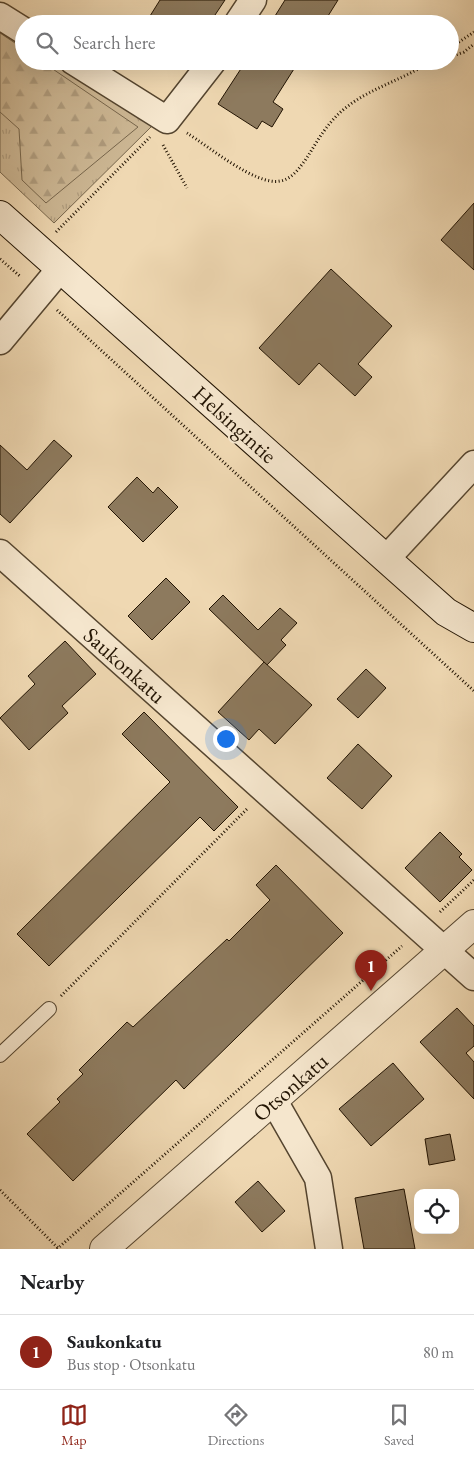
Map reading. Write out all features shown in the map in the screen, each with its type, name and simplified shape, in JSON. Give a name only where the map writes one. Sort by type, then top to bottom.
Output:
[{"type":"main road","name":"Helsingintie","points":[[0,214],[446,612],[474,628]]},
{"type":"main road","name":"Otsonkatu","points":[[104,1249],[274,1102],[474,924]]},
{"type":"street","points":[[243,15],[253,0]]},
{"type":"street","points":[[0,16],[15,25]]},
{"type":"street","points":[[86,70],[162,125],[206,70]]},
{"type":"street","points":[[0,341],[60,268]]},
{"type":"street","points":[[386,559],[474,464]]},
{"type":"street","name":"Saukonkatu","points":[[0,553],[474,977]]},
{"type":"street","points":[[274,1102],[318,1178],[329,1249]]},
{"type":"lane","points":[[0,1055],[48,1009]]},
{"type":"path","points":[[459,42],[474,32]]},
{"type":"path","points":[[459,54],[474,44]]},
{"type":"path","points":[[162,125],[254,176],[268,181],[280,181],[300,168],[326,128],[347,106],[378,87],[415,70]]},
{"type":"path","points":[[162,125],[187,188]]},
{"type":"path","points":[[18,275],[162,125]]},
{"type":"path","points":[[0,259],[474,691]]},
{"type":"path","points":[[48,1009],[266,789]]},
{"type":"path","points":[[0,1190],[57,1248],[422,929],[474,880]]},
{"type":"green space","points":[[0,27],[15,37],[15,70],[66,70],[152,126],[54,223],[0,172]]},
{"type":"green space","points":[[0,33],[15,43],[15,70],[54,70],[138,127],[46,203],[22,180],[19,129],[0,112]]},
{"type":"building","points":[[160,0],[225,0],[215,15],[151,15]]},
{"type":"building","points":[[285,0],[338,0],[329,15],[276,15]]},
{"type":"building","points":[[240,70],[293,70],[273,102],[283,109],[272,127],[262,121],[257,129],[218,104]]},
{"type":"building","points":[[474,203],[474,270],[441,240]]},
{"type":"building","points":[[331,269],[392,326],[358,364],[372,377],[355,396],[319,363],[299,385],[259,348]]},
{"type":"building","points":[[54,440],[72,456],[10,523],[0,514],[0,445],[27,470]]},
{"type":"building","points":[[137,477],[153,493],[158,487],[178,507],[143,542],[108,507]]},
{"type":"building","points":[[166,578],[190,602],[152,640],[128,616]]},
{"type":"building","points":[[223,595],[258,630],[280,608],[297,623],[281,640],[286,645],[267,665],[209,609]]},
{"type":"building","points":[[65,641],[96,674],[62,706],[68,713],[29,750],[0,718],[35,684],[28,676]]},
{"type":"building","points":[[264,662],[312,705],[275,744],[259,729],[249,740],[218,712]]},
{"type":"building","points":[[366,669],[386,688],[358,718],[337,699]]},
{"type":"building","points":[[144,712],[238,807],[214,831],[200,817],[49,966],[17,934],[170,782],[122,734]]},
{"type":"building","points":[[358,744],[392,776],[362,809],[327,778]]},
{"type":"building","points":[[440,832],[462,854],[459,857],[472,870],[440,902],[405,868]]},
{"type":"building","points":[[276,865],[343,933],[184,1089],[176,1080],[73,1181],[27,1134],[60,1102],[57,1099],[83,1074],[79,1070],[127,1022],[133,1027],[227,939],[229,941],[270,900],[256,885]]},
{"type":"building","points":[[457,1008],[474,1026],[474,1046],[466,1053],[474,1062],[474,1099],[420,1042]]},
{"type":"building","points":[[393,1063],[424,1099],[371,1146],[339,1109]]},
{"type":"building","points":[[450,1134],[455,1160],[429,1165],[425,1139]]},
{"type":"building","points":[[258,1181],[285,1211],[262,1232],[235,1202]]},
{"type":"building","points":[[404,1189],[415,1249],[364,1249],[355,1198]]},
{"type":"place","name":"Saukonkatu","points":[[371,991]]}]
